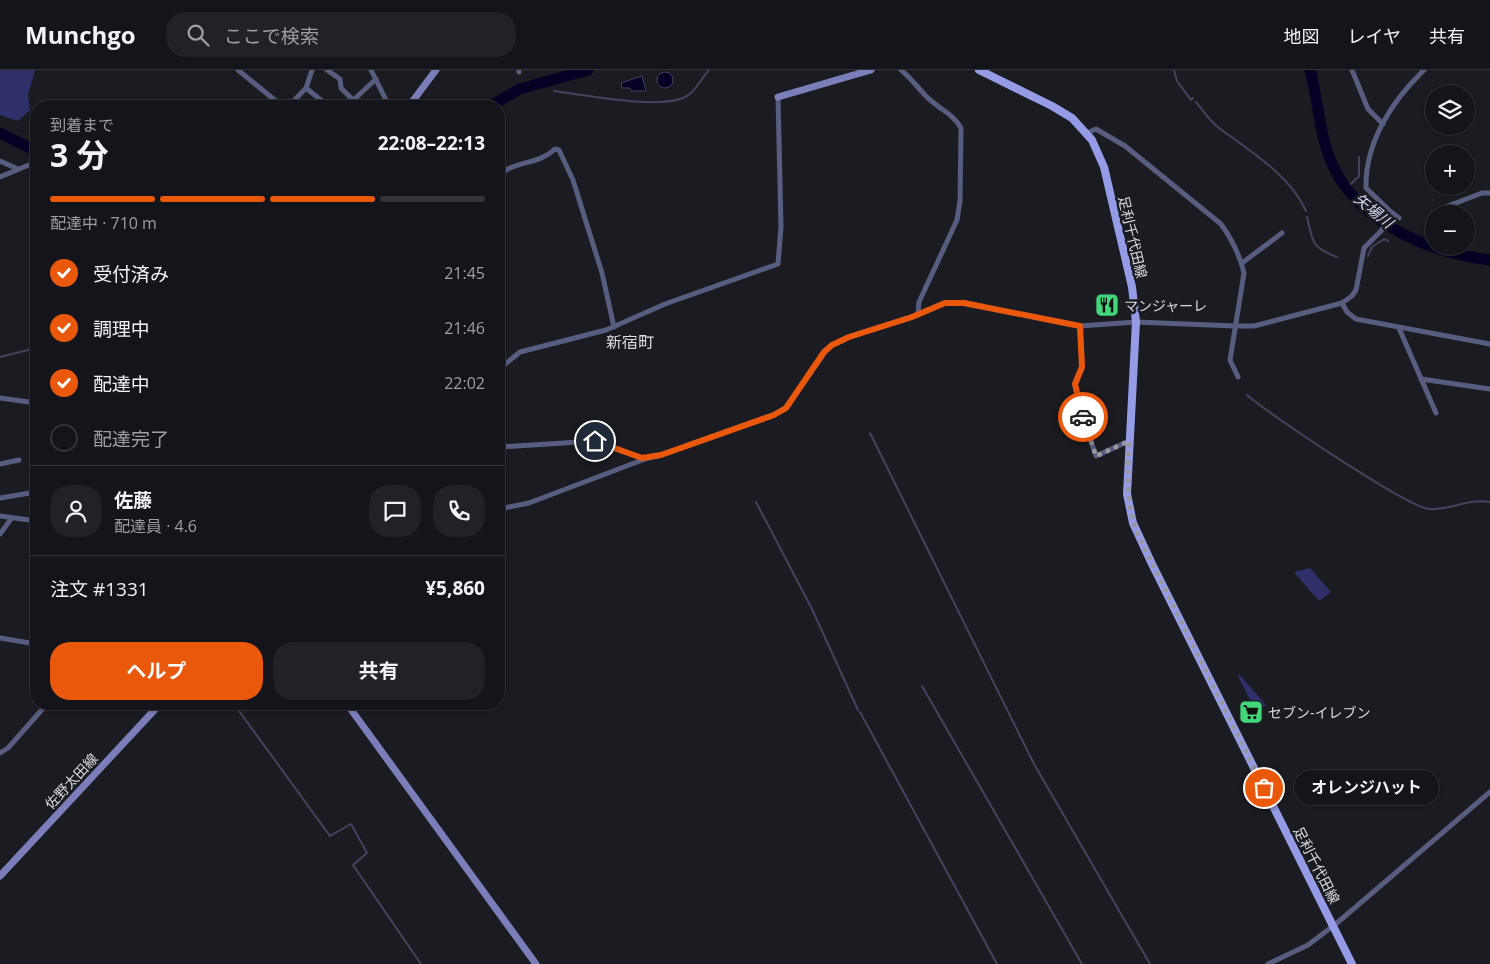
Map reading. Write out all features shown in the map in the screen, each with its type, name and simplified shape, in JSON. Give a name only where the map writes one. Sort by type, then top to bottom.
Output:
[{"type":"main road","name":"足利千代田線","points":[[979,70],[1072,118],[1087,133],[1104,167],[1132,287],[1136,322],[1136,357],[1127,494],[1130,513],[1138,535],[1352,964]]},
{"type":"street","points":[[238,70],[275,100]]},
{"type":"street","points":[[295,100],[306,88],[312,70]]},
{"type":"street","points":[[327,70],[340,79],[341,88],[353,100],[376,79]]},
{"type":"street","points":[[371,70],[386,100]]},
{"type":"street","points":[[414,100],[436,70]]},
{"type":"street","points":[[505,364],[520,352],[614,327],[664,304],[778,264],[781,227],[778,97],[871,70]]},
{"type":"street","points":[[901,70],[914,80],[927,97],[957,120],[961,128],[960,201],[957,220],[919,302],[918,313]]},
{"type":"street","points":[[1352,70],[1368,108],[1383,124]]},
{"type":"street","points":[[1400,218],[1391,214],[1366,188],[1371,149],[1383,124],[1398,100],[1424,70]]},
{"type":"street","points":[[306,88],[321,100]]},
{"type":"street","points":[[1087,133],[1096,128],[1125,146],[1221,224],[1242,263],[1244,274],[1230,360],[1238,377]]},
{"type":"street","points":[[505,170],[510,166],[539,160],[555,149],[559,150],[576,189],[602,272],[614,327]]},
{"type":"street","points":[[0,161],[18,169]]},
{"type":"street","points":[[0,176],[30,164]]},
{"type":"street","points":[[1451,205],[1482,193],[1490,193]]},
{"type":"street","points":[[505,508],[529,503],[645,459],[774,415],[786,408],[824,352],[832,345],[849,337],[945,303],[964,303],[1080,326],[1136,322],[1254,326],[1342,302],[1352,296],[1356,290],[1364,248],[1382,230],[1391,214]]},
{"type":"street","points":[[1242,263],[1282,233]]},
{"type":"street","points":[[1342,302],[1347,312],[1356,319],[1490,344]]},
{"type":"street","points":[[1080,326],[1082,367],[1075,384],[1078,403],[1096,456],[1129,441]]},
{"type":"street","points":[[1399,328],[1436,413]]},
{"type":"street","points":[[1421,379],[1490,389]]},
{"type":"street","points":[[0,398],[30,402]]},
{"type":"street","points":[[505,447],[595,441],[645,459]]},
{"type":"street","points":[[0,464],[20,460]]},
{"type":"street","points":[[0,498],[30,493]]},
{"type":"street","points":[[0,516],[30,521]]},
{"type":"street","points":[[0,534],[11,519]]},
{"type":"street","points":[[0,638],[30,643]]},
{"type":"street","points":[[0,753],[8,748],[42,710]]},
{"type":"street","name":"佐野太田線","points":[[0,876],[154,710]]},
{"type":"street","points":[[351,710],[536,964]]},
{"type":"street","points":[[1268,964],[1308,944],[1333,926],[1490,792]]},
{"type":"shaded area","points":[[0,70],[35,70],[28,95],[30,110],[18,121],[0,115]]},
{"type":"shaded area","points":[[665,72],[671,74],[673,80],[671,86],[665,88],[659,86],[657,80],[659,74]]},
{"type":"shaded area","points":[[642,76],[646,91],[631,91],[630,88],[622,88],[621,83]]},
{"type":"shaded area","points":[[1310,568],[1331,592],[1319,601],[1294,572]]},
{"type":"shaded area","points":[[1240,675],[1266,705],[1258,710],[1253,706],[1238,676]]},
{"type":"waterway","name":"矢場川","points":[[501,100],[520,89],[588,70]]},
{"type":"waterway","points":[[554,91],[638,102],[671,101],[683,98],[691,93],[709,70]]},
{"type":"waterway","points":[[1174,70],[1177,81],[1191,100],[1193,98]]},
{"type":"waterway","name":"矢場川","points":[[1310,70],[1328,155],[1345,186],[1361,204],[1379,219],[1400,232],[1422,242],[1444,251],[1490,260]]},
{"type":"waterway","points":[[1196,102],[1216,125],[1280,175],[1299,198],[1306,211]]},
{"type":"waterway","name":"矢場川","points":[[0,133],[30,148]]},
{"type":"waterway","points":[[1347,188],[1359,176],[1359,157]]},
{"type":"waterway","points":[[1307,217],[1314,242],[1322,250],[1337,257]]},
{"type":"waterway","name":"矢場川","points":[[1393,234],[1395,229]]},
{"type":"waterway","points":[[1368,256],[1372,247],[1384,239],[1388,241]]},
{"type":"waterway","points":[[0,357],[30,350]]},
{"type":"waterway","points":[[1247,395],[1338,458],[1416,505],[1436,509],[1474,502],[1490,502]]},
{"type":"waterway","points":[[870,433],[1034,764],[1150,964]]},
{"type":"waterway","points":[[756,502],[812,609],[858,710]]},
{"type":"waterway","points":[[922,686],[1082,964]]},
{"type":"waterway","points":[[238,710],[330,836],[351,824],[367,853],[353,865],[421,964]]},
{"type":"waterway","points":[[860,712],[997,964]]},
{"type":"way so far","points":[[1083,417],[1096,456],[1129,441],[1126,480],[1127,494],[1130,513],[1138,535],[1264,788]]},
{"type":"place","name":"マンジャーレ","points":[[1107,305]]},
{"type":"place","name":"セブン-イレブン","points":[[1251,712]]},
{"type":"place","name":"オレンジハット","points":[[1264,788]]},
{"type":"district","name":"新宿町","points":[[630,342]]},
{"type":"route","points":[[595,441],[645,459],[774,415],[786,408],[824,352],[832,345],[849,337],[912,317],[945,303],[964,303],[1080,326],[1082,367],[1075,379],[1075,384],[1078,403],[1083,417]]}]
